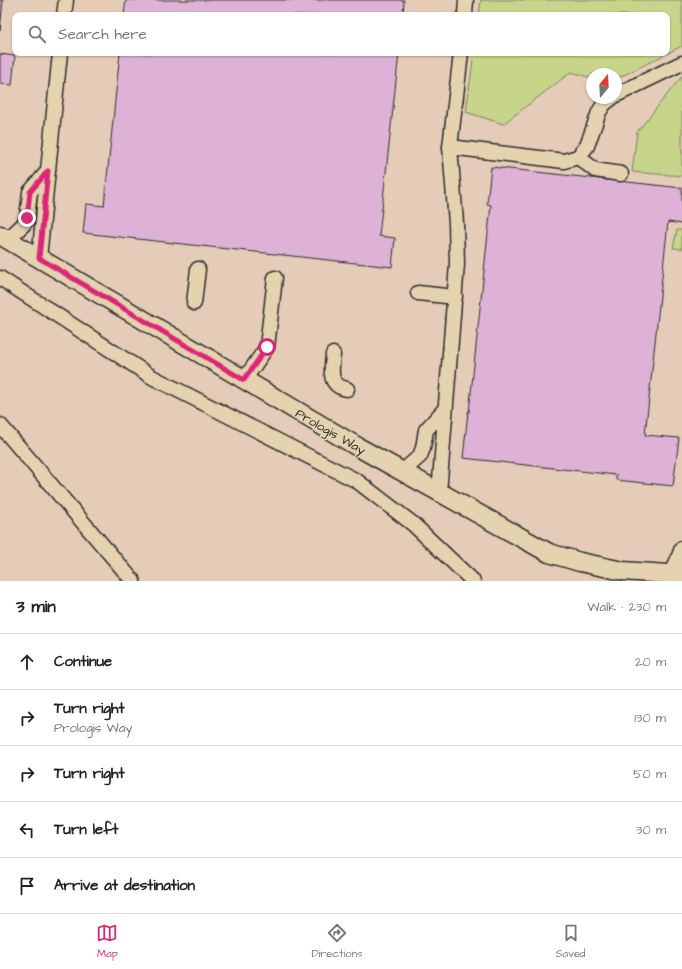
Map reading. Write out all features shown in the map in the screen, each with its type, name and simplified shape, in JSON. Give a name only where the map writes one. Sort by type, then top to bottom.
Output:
[{"type":"main road","name":"Prologis Way","points":[[4,237],[358,447],[549,553],[580,562],[623,571],[677,574]]},
{"type":"lane","points":[[64,12],[66,0]]},
{"type":"lane","points":[[465,12],[466,0]]},
{"type":"lane","points":[[39,258],[60,56]]},
{"type":"lane","points":[[439,493],[449,354],[455,297],[456,223],[450,147],[460,56]]},
{"type":"lane","points":[[622,92],[682,63]]},
{"type":"lane","points":[[450,147],[564,161],[578,157],[587,146],[599,112],[604,104]]},
{"type":"lane","points":[[578,157],[595,170],[621,174]]},
{"type":"lane","points":[[4,237],[24,224],[27,218],[30,192],[48,171]]},
{"type":"lane","points":[[194,303],[198,269]]},
{"type":"lane","points":[[0,278],[152,377],[357,481],[413,524],[473,581]]},
{"type":"lane","points":[[244,380],[267,347],[275,278]]},
{"type":"lane","points":[[418,293],[455,297]]},
{"type":"lane","points":[[333,354],[332,376],[334,382],[339,387],[347,389]]},
{"type":"lane","points":[[402,472],[420,456],[426,430],[446,409]]},
{"type":"lane","points":[[0,425],[133,581]]},
{"type":"lane","points":[[677,574],[682,548]]},
{"type":"green space","points":[[481,0],[682,0],[682,46],[670,52],[670,12],[479,12]]},
{"type":"green space","points":[[474,56],[662,56],[622,76],[622,68],[586,68],[586,76],[571,72],[503,124],[466,112]]},
{"type":"green space","points":[[682,76],[682,176],[632,172],[637,132]]},
{"type":"green space","points":[[677,230],[682,230],[682,249],[673,248]]},
{"type":"building","points":[[0,0],[3,0],[0,31]]},
{"type":"building","points":[[126,0],[404,0],[403,12],[124,12]]},
{"type":"building","points":[[0,54],[15,56],[12,85],[0,84]]},
{"type":"building","points":[[120,56],[399,56],[379,236],[395,238],[392,267],[83,233],[86,204],[104,206]]},
{"type":"building","points":[[491,167],[682,188],[682,224],[668,222],[645,435],[679,438],[673,486],[616,480],[616,475],[463,458],[491,205],[487,204]]},
{"type":"route","points":[[27,218],[30,192],[48,171],[39,258],[244,380],[267,347]]}]
